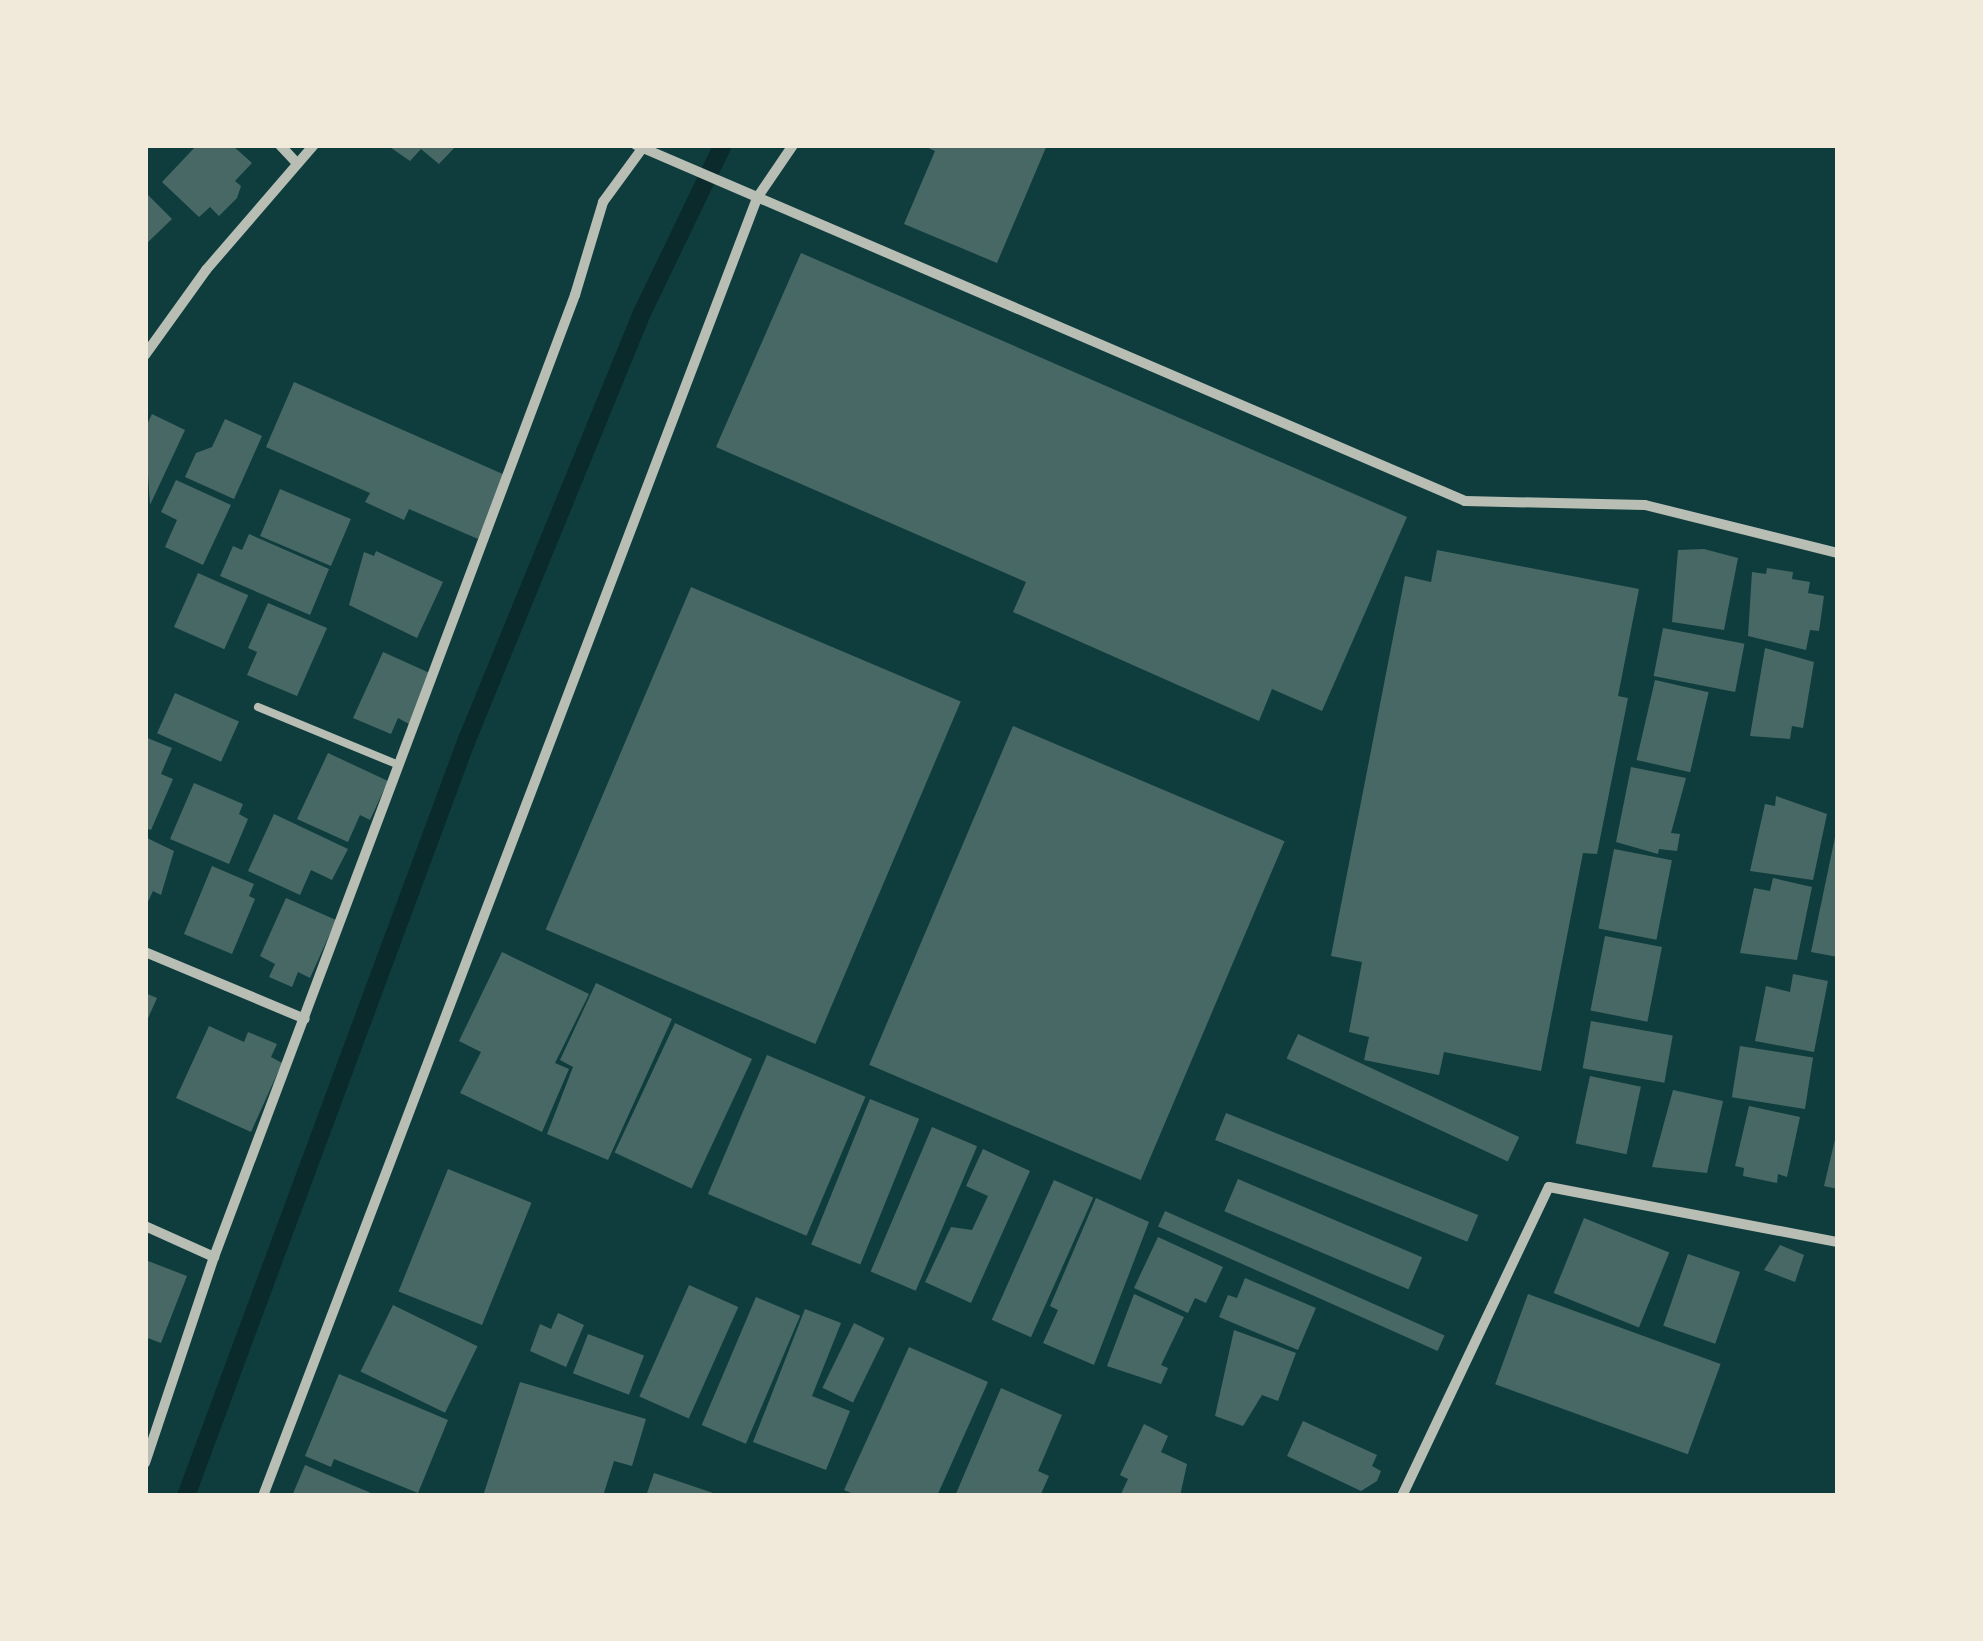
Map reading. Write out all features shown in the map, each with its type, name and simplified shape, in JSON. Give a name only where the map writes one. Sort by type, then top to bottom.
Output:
[{"type":"street","points":[[280,145],[296,162]]},
{"type":"street","points":[[145,356],[296,162],[314,145]]},
{"type":"street","points":[[262,1496],[756,198],[793,145]]},
{"type":"street","points":[[145,1463],[214,1256],[575,296],[603,202],[642,150],[1465,501],[1645,505],[1838,554]]},
{"type":"street","points":[[145,952],[305,1018]]},
{"type":"street","points":[[1402,1496],[1549,1187],[1838,1242]]},
{"type":"street","points":[[145,1226],[214,1256]]},
{"type":"lane","points":[[258,707],[399,766]]},
{"type":"building","points":[[197,145],[232,145],[252,163],[235,181],[241,186],[237,198],[219,216],[210,207],[199,217],[162,182]]},
{"type":"building","points":[[387,145],[457,145],[439,164],[421,149],[410,161]]},
{"type":"building","points":[[922,145],[1047,145],[997,263],[904,224],[935,151]]},
{"type":"building","points":[[145,192],[172,219],[145,245]]},
{"type":"building","points":[[801,253],[1407,517],[1322,711],[1272,689],[1259,721],[1013,612],[1026,582],[716,447]]},
{"type":"building","points":[[294,382],[505,475],[478,539],[409,509],[404,520],[365,502],[370,493],[266,447]]},
{"type":"building","points":[[152,414],[185,430],[150,505],[145,429]]},
{"type":"building","points":[[225,419],[262,436],[234,499],[185,477],[196,453],[212,447]]},
{"type":"building","points":[[176,480],[231,505],[203,565],[165,547],[177,520],[161,512]]},
{"type":"building","points":[[280,489],[351,519],[331,566],[260,536]]},
{"type":"building","points":[[249,534],[329,569],[310,615],[220,576],[233,546],[242,550]]},
{"type":"building","points":[[1704,549],[1738,558],[1724,630],[1672,622],[1678,550]]},
{"type":"building","points":[[1437,550],[1639,589],[1618,696],[1628,698],[1597,854],[1583,853],[1541,1071],[1444,1052],[1439,1075],[1364,1060],[1369,1037],[1349,1032],[1362,962],[1331,956],[1405,576],[1431,582]]},
{"type":"building","points":[[376,551],[443,582],[417,638],[349,605],[364,552],[374,556]]},
{"type":"building","points":[[1767,568],[1793,572],[1792,579],[1810,582],[1808,593],[1824,596],[1819,631],[1810,630],[1806,650],[1748,636],[1752,572],[1766,574]]},
{"type":"building","points":[[198,573],[248,595],[224,649],[174,627]]},
{"type":"building","points":[[691,587],[961,701],[815,1044],[546,929]]},
{"type":"building","points":[[268,603],[327,628],[297,696],[247,675],[257,652],[248,648]]},
{"type":"building","points":[[1663,628],[1744,644],[1735,692],[1654,676]]},
{"type":"building","points":[[1765,648],[1814,662],[1803,728],[1792,726],[1790,739],[1750,736]]},
{"type":"building","points":[[383,652],[432,674],[409,724],[398,718],[391,734],[353,718]]},
{"type":"building","points":[[1655,680],[1709,692],[1690,772],[1637,760]]},
{"type":"building","points":[[175,693],[239,721],[221,762],[157,733]]},
{"type":"building","points":[[1013,726],[1285,841],[1141,1180],[869,1065]]},
{"type":"building","points":[[145,737],[172,748],[161,774],[173,779],[151,830],[145,828]]},
{"type":"building","points":[[328,753],[388,781],[370,820],[360,815],[348,842],[297,819]]},
{"type":"building","points":[[1631,767],[1686,778],[1671,833],[1680,834],[1677,851],[1659,849],[1658,854],[1616,842]]},
{"type":"building","points":[[194,783],[243,804],[239,814],[248,819],[229,864],[170,839]]},
{"type":"building","points":[[1776,796],[1827,814],[1813,880],[1750,871],[1765,804],[1775,806]]},
{"type":"building","points":[[274,814],[348,849],[332,880],[311,870],[300,895],[248,871]]},
{"type":"building","points":[[1838,823],[1838,957],[1811,952]]},
{"type":"building","points":[[145,837],[174,851],[161,895],[153,891],[145,908]]},
{"type":"building","points":[[1614,849],[1672,860],[1656,940],[1599,929]]},
{"type":"building","points":[[212,866],[254,884],[249,896],[255,899],[232,954],[184,934]]},
{"type":"building","points":[[1773,878],[1812,887],[1797,960],[1740,953],[1754,888],[1770,891]]},
{"type":"building","points":[[286,898],[336,920],[310,978],[298,972],[292,987],[269,977],[275,964],[260,956]]},
{"type":"building","points":[[1605,936],[1662,947],[1647,1022],[1590,1011]]},
{"type":"building","points":[[502,952],[589,994],[555,1063],[569,1069],[542,1132],[460,1093],[481,1052],[459,1041]]},
{"type":"building","points":[[1793,974],[1828,981],[1814,1052],[1755,1041],[1766,986],[1790,992]]},
{"type":"building","points":[[596,983],[672,1019],[608,1160],[547,1134],[573,1067],[560,1060]]},
{"type":"building","points":[[145,993],[157,998],[145,1025]]},
{"type":"building","points":[[1591,1021],[1673,1035],[1664,1083],[1583,1068]]},
{"type":"building","points":[[675,1023],[752,1059],[692,1189],[615,1153]]},
{"type":"building","points":[[209,1026],[244,1042],[248,1032],[277,1044],[271,1057],[282,1063],[251,1132],[176,1098]]},
{"type":"building","points":[[1298,1034],[1519,1137],[1508,1162],[1287,1058]]},
{"type":"building","points":[[1740,1046],[1813,1058],[1805,1109],[1732,1097]]},
{"type":"building","points":[[767,1055],[865,1097],[806,1236],[708,1194]]},
{"type":"building","points":[[1590,1076],[1641,1087],[1627,1154],[1576,1143]]},
{"type":"building","points":[[1673,1090],[1723,1101],[1707,1173],[1652,1167]]},
{"type":"building","points":[[870,1099],[919,1119],[860,1264],[811,1245]]},
{"type":"building","points":[[1749,1106],[1800,1117],[1787,1177],[1778,1174],[1777,1183],[1743,1176],[1744,1168],[1735,1166]]},
{"type":"building","points":[[1226,1113],[1478,1215],[1467,1242],[1215,1140]]},
{"type":"building","points":[[932,1127],[977,1146],[916,1291],[871,1272]]},
{"type":"building","points":[[1838,1127],[1838,1189],[1824,1186]]},
{"type":"building","points":[[983,1149],[1030,1171],[971,1303],[925,1282],[951,1227],[972,1230],[988,1196],[966,1186]]},
{"type":"building","points":[[448,1169],[531,1203],[482,1325],[399,1291]]},
{"type":"building","points":[[1238,1179],[1422,1257],[1408,1289],[1224,1211]]},
{"type":"building","points":[[1054,1180],[1093,1197],[1031,1337],[992,1320]]},
{"type":"building","points":[[1096,1198],[1149,1222],[1094,1365],[1043,1343],[1058,1310],[1050,1306]]},
{"type":"building","points":[[1165,1211],[1445,1335],[1438,1351],[1158,1227]]},
{"type":"building","points":[[1584,1218],[1669,1252],[1639,1328],[1554,1293]]},
{"type":"building","points":[[1158,1237],[1223,1267],[1206,1303],[1195,1298],[1188,1313],[1134,1288]]},
{"type":"building","points":[[1780,1245],[1804,1255],[1795,1282],[1764,1270]]},
{"type":"building","points":[[1688,1254],[1740,1272],[1715,1344],[1663,1326]]},
{"type":"building","points":[[148,1261],[187,1276],[161,1343],[145,1337]]},
{"type":"building","points":[[1245,1278],[1316,1308],[1298,1350],[1219,1317],[1228,1295],[1237,1298]]},
{"type":"building","points":[[689,1285],[738,1307],[689,1418],[639,1396]]},
{"type":"building","points":[[1134,1294],[1184,1317],[1161,1365],[1168,1368],[1161,1384],[1107,1366]]},
{"type":"building","points":[[1528,1294],[1721,1364],[1688,1454],[1495,1384]]},
{"type":"building","points":[[756,1297],[800,1316],[746,1444],[702,1425]]},
{"type":"building","points":[[393,1305],[477,1346],[445,1413],[361,1372]]},
{"type":"building","points":[[805,1309],[841,1323],[812,1396],[850,1411],[826,1470],[753,1442]]},
{"type":"building","points":[[558,1313],[584,1325],[566,1367],[530,1351],[540,1324],[551,1329]]},
{"type":"building","points":[[854,1323],[885,1338],[853,1403],[822,1388]]},
{"type":"building","points":[[1234,1330],[1296,1353],[1278,1401],[1262,1395],[1243,1426],[1215,1416]]},
{"type":"building","points":[[588,1334],[644,1356],[629,1395],[573,1373]]},
{"type":"building","points":[[909,1347],[988,1382],[937,1496],[858,1496],[844,1490]]},
{"type":"building","points":[[339,1374],[448,1420],[418,1493],[334,1459],[331,1467],[305,1456]]},
{"type":"building","points":[[520,1382],[646,1419],[632,1466],[614,1461],[603,1496],[483,1496]]},
{"type":"building","points":[[1001,1388],[1062,1415],[1038,1471],[1049,1476],[1040,1496],[955,1496]]},
{"type":"building","points":[[1303,1421],[1377,1455],[1372,1466],[1381,1471],[1377,1481],[1361,1491],[1287,1456]]},
{"type":"building","points":[[1144,1424],[1168,1436],[1161,1452],[1187,1464],[1180,1496],[1120,1496],[1128,1479],[1120,1475]]},
{"type":"building","points":[[305,1465],[378,1496],[292,1496]]},
{"type":"building","points":[[654,1473],[719,1495],[719,1496],[646,1496]]},
{"type":"waterway","points":[[186,1496],[466,742],[642,313],[723,145]]}]
